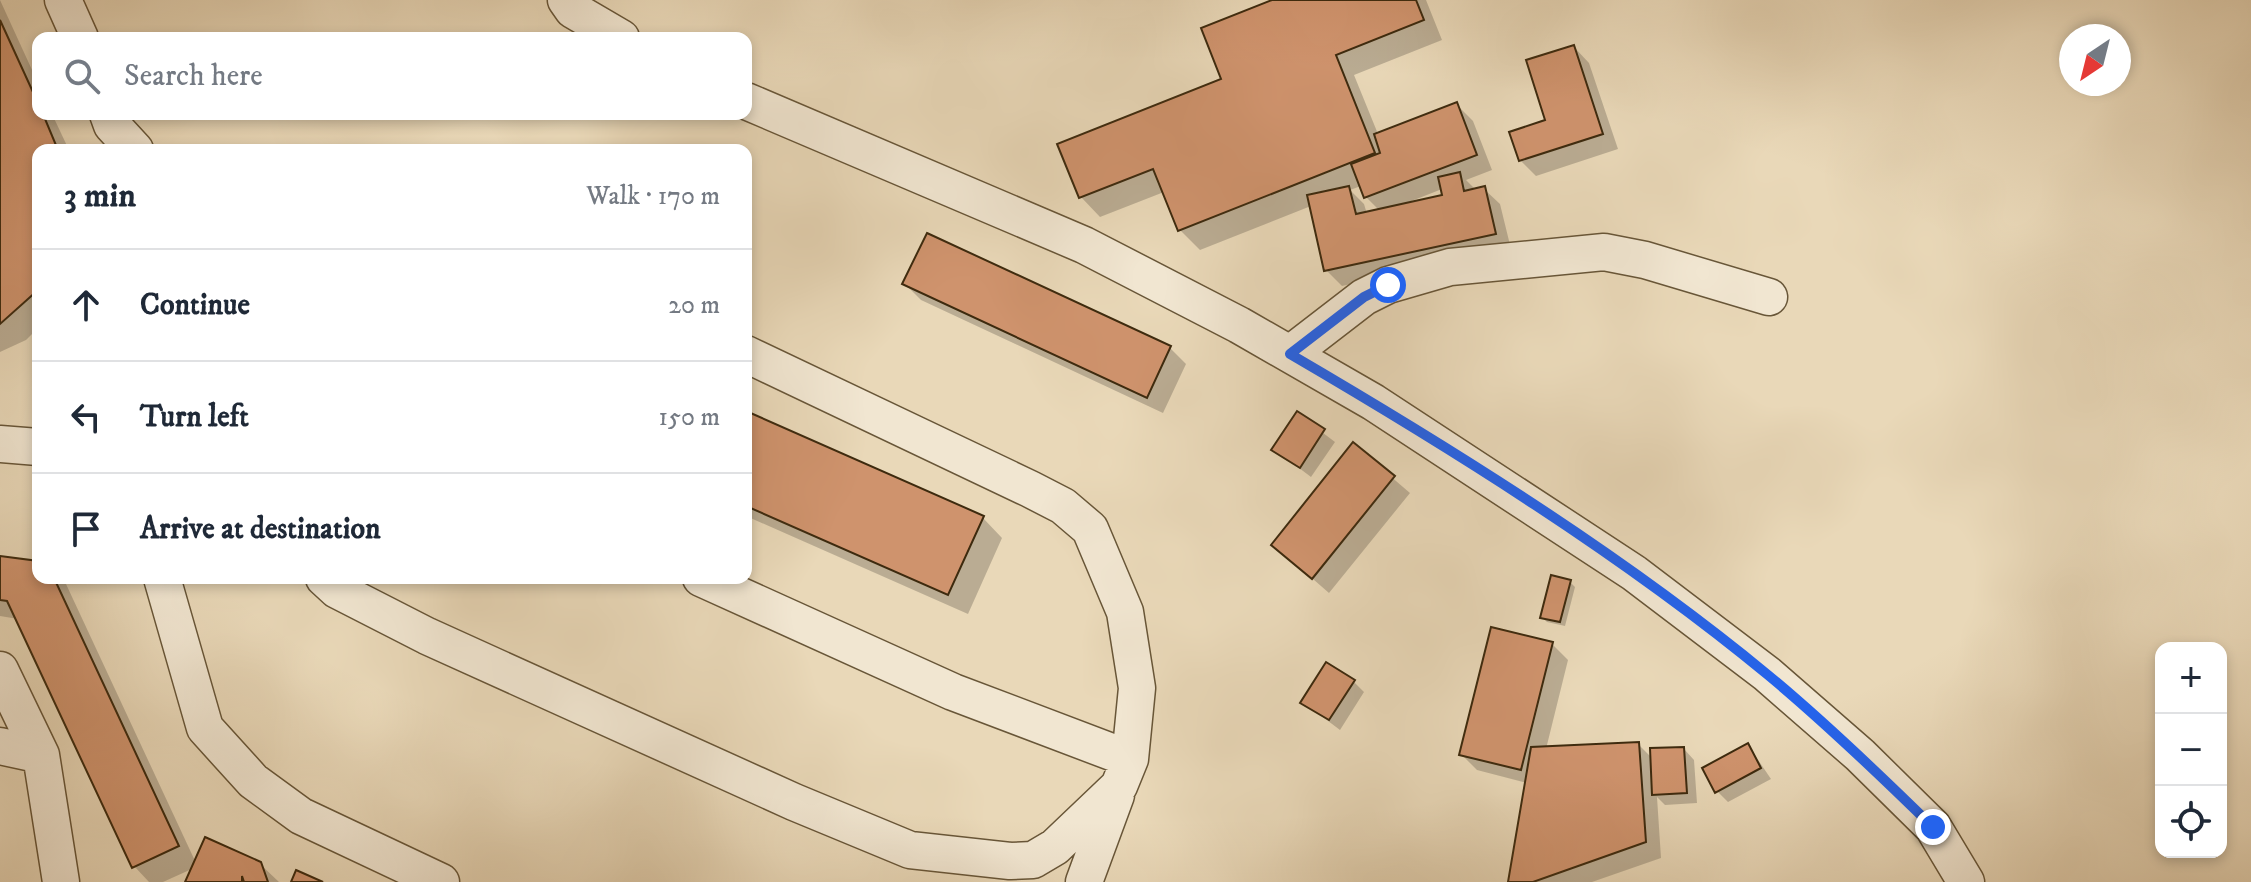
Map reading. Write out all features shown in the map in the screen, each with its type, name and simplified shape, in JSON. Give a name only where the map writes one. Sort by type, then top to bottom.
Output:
[{"type":"street","points":[[63,0],[77,32]]},
{"type":"street","points":[[566,0],[573,10],[611,32]]},
{"type":"street","points":[[752,104],[1084,245],[1290,354],[1373,402],[1634,573],[1767,674],[1860,755],[1933,827],[1966,882]]},
{"type":"street","points":[[110,120],[129,144]]},
{"type":"street","points":[[1290,354],[1364,297],[1388,285],[1450,267],[1604,252],[1645,260],[1769,297]]},
{"type":"street","points":[[752,357],[1030,489],[1063,506],[1090,529],[1125,612],[1137,688],[1125,772],[1084,882]]},
{"type":"street","points":[[0,444],[32,447]]},
{"type":"street","points":[[164,584],[205,728],[253,781],[301,816],[441,882]]},
{"type":"street","points":[[330,584],[427,636],[794,802],[910,850],[1010,861],[1033,860],[1055,847],[1125,772]]},
{"type":"street","points":[[714,584],[1125,772]]},
{"type":"street","points":[[0,670],[41,755],[61,882]]},
{"type":"street","points":[[0,746],[41,755]]},
{"type":"building","points":[[1272,0],[1416,0],[1424,20],[1336,55],[1375,153],[1178,231],[1153,169],[1079,198],[1057,144],[1221,79],[1201,28]]},
{"type":"building","points":[[0,20],[32,90],[32,120],[46,120],[56,144],[32,144],[32,295],[0,324]]},
{"type":"building","points":[[1574,45],[1603,134],[1519,161],[1509,132],[1545,120],[1526,60]]},
{"type":"building","points":[[1457,102],[1477,155],[1364,198],[1351,164],[1380,153],[1374,134]]},
{"type":"building","points":[[1460,172],[1464,191],[1485,186],[1496,234],[1324,271],[1307,195],[1349,186],[1356,214],[1442,195],[1438,177]]},
{"type":"building","points":[[927,233],[1171,346],[1147,398],[902,284]]},
{"type":"building","points":[[1297,411],[1325,429],[1300,468],[1271,450]]},
{"type":"building","points":[[752,414],[984,516],[948,595],[752,509]]},
{"type":"building","points":[[1353,442],[1395,476],[1312,579],[1271,545]]},
{"type":"building","points":[[0,556],[32,560],[32,584],[57,584],[179,846],[132,868],[7,601],[0,600]]},
{"type":"building","points":[[1551,575],[1571,580],[1560,622],[1540,618]]},
{"type":"building","points":[[1491,627],[1553,642],[1521,770],[1459,755]]},
{"type":"building","points":[[1326,662],[1355,680],[1329,720],[1300,703]]},
{"type":"building","points":[[1639,742],[1646,842],[1533,882],[1508,882],[1531,747]]},
{"type":"building","points":[[1748,743],[1761,768],[1715,793],[1702,768]]},
{"type":"building","points":[[1684,747],[1687,793],[1652,795],[1650,748]]},
{"type":"building","points":[[205,837],[261,862],[268,882],[244,882],[242,876],[242,882],[185,882]]},
{"type":"building","points":[[296,870],[323,882],[291,882]]},
{"type":"route","points":[[1388,285],[1364,297],[1290,354],[1373,402],[1634,573],[1767,674],[1860,755],[1933,827]]}]
